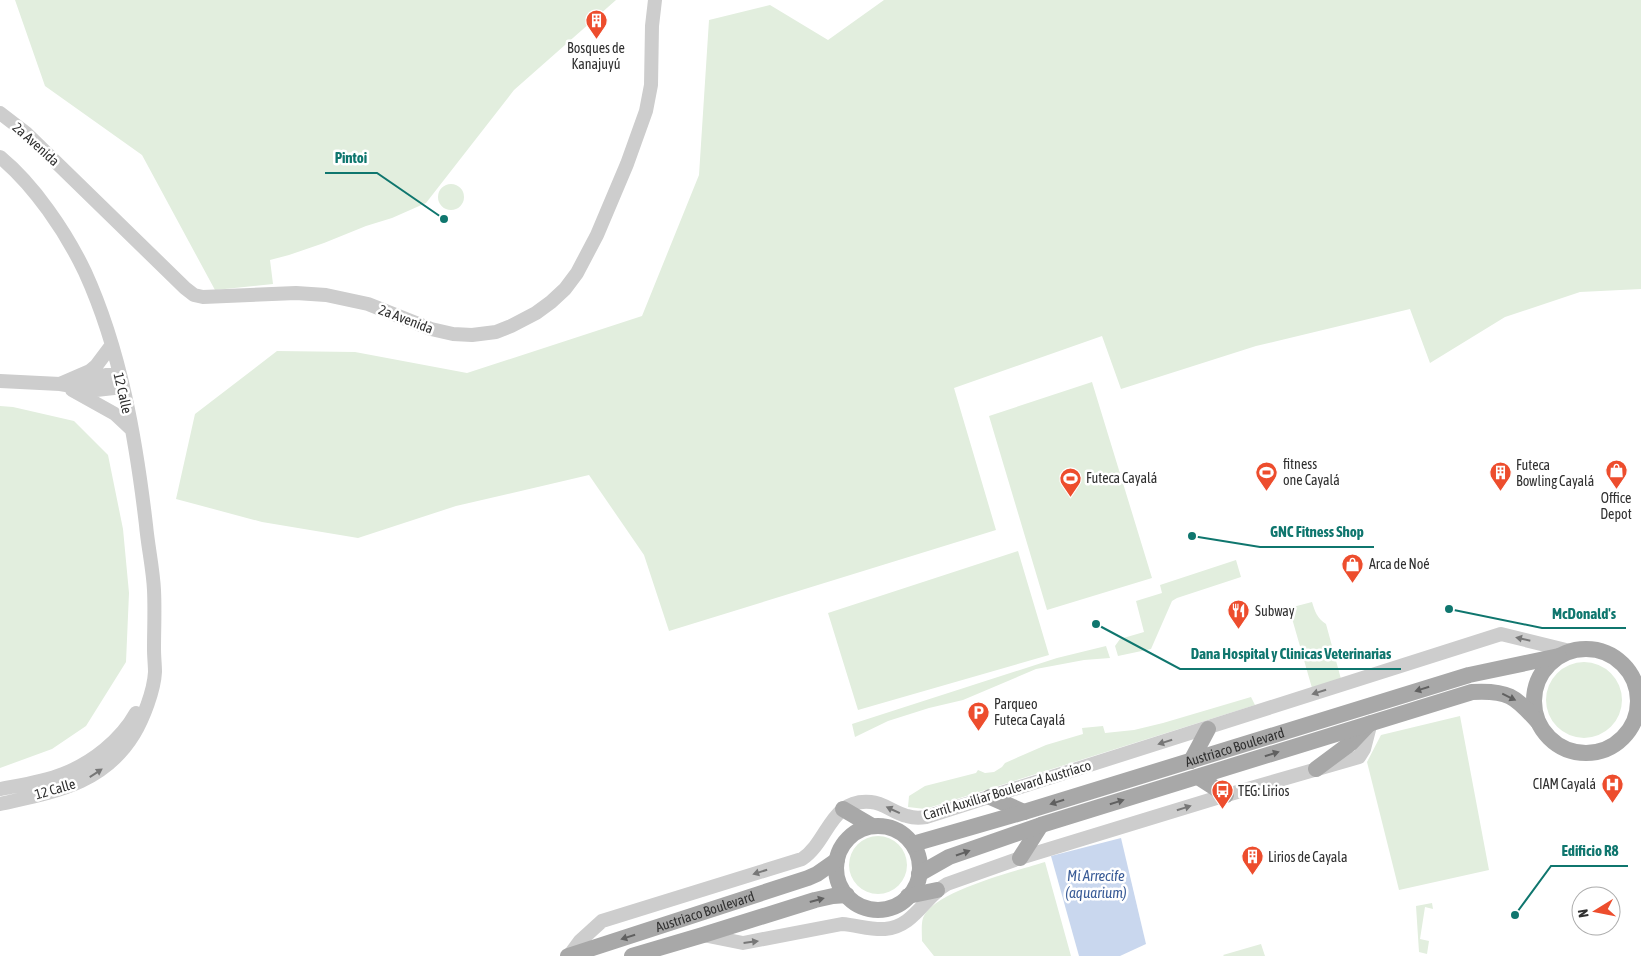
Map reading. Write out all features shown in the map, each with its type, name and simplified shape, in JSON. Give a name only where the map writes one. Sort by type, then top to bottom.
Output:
[{"type":"main road","points":[[1582,648],[1606,652],[1622,663],[1632,677],[1639,702],[1630,728],[1621,739],[1611,747],[1587,753],[1572,751],[1558,745],[1546,735],[1538,722],[1534,701],[1538,680],[1543,670],[1564,653],[1582,648]]},
{"type":"main road","name":"Austriaco Boulevard","points":[[912,844],[1024,812],[1469,675],[1564,653]]},
{"type":"main road","name":"Austriaco Boulevard","points":[[919,874],[949,857],[1041,825],[1472,692],[1492,691],[1506,694],[1521,703],[1538,722]]},
{"type":"main road","points":[[1316,769],[1352,743],[1371,722]]},
{"type":"main road","points":[[1191,761],[1208,728]]},
{"type":"main road","points":[[1621,739],[1641,733]]},
{"type":"main road","points":[[1198,777],[1226,795]]},
{"type":"main road","points":[[990,797],[1024,812]]},
{"type":"main road","points":[[843,809],[872,826]]},
{"type":"main road","points":[[1020,858],[1041,825]]},
{"type":"main road","points":[[872,826],[884,826],[895,829],[912,844],[919,863],[919,874],[917,882],[908,896],[892,907],[874,909],[854,902],[847,895],[838,878],[837,860],[840,850],[852,835],[861,829],[872,826]]},
{"type":"main road","name":"Austriaco Boulevard","points":[[568,956],[808,878],[837,860]]},
{"type":"main road","points":[[908,896],[937,890]]},
{"type":"main road","name":"Austriaco Boulevard","points":[[632,956],[815,900],[847,895]]},
{"type":"street","name":"2a Avenida","points":[[0,113],[26,133],[195,295],[208,297],[266,293],[318,294],[368,304],[443,333],[464,335],[488,333],[515,324],[536,313],[555,299],[571,282],[597,235],[627,164],[646,111],[651,85],[652,26],[655,0]]},
{"type":"street","name":"12 Calle","points":[[0,157],[24,180],[63,232],[85,272],[102,313],[112,346],[132,429],[143,501],[154,590],[155,673],[144,712],[134,734],[108,764],[93,775],[70,786],[0,804]]},
{"type":"street","points":[[60,384],[90,371],[112,346]]},
{"type":"street","points":[[0,381],[60,384],[96,390],[121,381]]},
{"type":"street","points":[[60,384],[115,414],[132,429]]},
{"type":"street","name":"Carril Auxiliar Boulevard Austríaco","points":[[843,809],[860,802],[869,802],[878,803],[906,816],[926,817],[1501,634],[1564,653]]},
{"type":"street","name":"12 Calle","points":[[0,789],[37,782],[64,774],[81,766],[103,750],[124,731],[134,716],[144,696],[154,661]]},
{"type":"street","points":[[703,935],[743,943],[842,924],[869,929],[898,927],[906,923],[937,890],[947,884],[1020,858],[1226,795],[1359,757],[1364,749],[1371,722]]},
{"type":"street","points":[[568,956],[580,941],[602,921],[802,859],[814,849],[831,821],[843,809]]},
{"type":"green space","points":[[15,0],[616,0],[514,90],[426,203],[392,218],[324,243],[270,260],[273,284],[215,290],[142,155],[45,86]]},
{"type":"green space","points":[[884,0],[1641,0],[1641,289],[1580,292],[1505,317],[1430,363],[1410,309],[1256,346],[1121,389],[1102,336],[954,388],[996,530],[669,631],[644,555],[589,475],[456,506],[358,538],[262,522],[176,499],[195,414],[277,351],[355,352],[467,373],[642,316],[699,175],[709,20],[770,5],[828,40]]},
{"type":"green space","points":[[451,184],[460,188],[464,197],[460,206],[451,210],[442,206],[438,197],[442,188]]},
{"type":"green space","name":"Futeca Cayalá","points":[[1092,382],[1152,578],[1047,610],[989,416]]},
{"type":"green space","points":[[0,406],[13,407],[74,421],[108,455],[123,529],[129,593],[126,662],[86,726],[52,749],[0,768]]},
{"type":"green space","points":[[1018,551],[1049,655],[858,710],[828,613]]},
{"type":"green space","points":[[1236,560],[1241,577],[1172,601],[1151,649],[1118,656],[1115,646],[1120,639],[1144,632],[1136,601],[1162,593],[1160,585]]},
{"type":"green space","points":[[1312,602],[1320,619],[1326,624],[1341,679],[1312,688],[1289,608]]},
{"type":"green space","points":[[1106,646],[1110,658],[1084,660],[1036,669],[963,700],[888,721],[855,737],[852,724],[1057,658]]},
{"type":"green space","points":[[1577,662],[1591,662],[1605,668],[1616,679],[1622,693],[1619,715],[1611,727],[1591,738],[1577,738],[1563,732],[1552,721],[1546,707],[1546,693],[1552,679],[1563,668]]},
{"type":"green space","points":[[1251,697],[1255,705],[925,809],[908,807],[909,796],[925,786],[976,773],[978,770],[985,773],[994,772],[1005,763],[1046,745],[1083,734],[1082,728],[1103,726],[1105,733],[1134,730]]},
{"type":"green space","points":[[1460,716],[1489,870],[1399,890],[1367,762],[1381,735]]},
{"type":"green space","points":[[878,836],[894,841],[902,849],[907,865],[902,881],[894,889],[878,894],[862,889],[854,881],[849,865],[854,849],[862,841]]},
{"type":"green space","points":[[1045,862],[1071,956],[934,956],[922,941],[923,918],[930,908],[942,899],[977,883]]},
{"type":"green space","points":[[1432,903],[1433,909],[1425,907],[1420,939],[1429,941],[1427,954],[1419,952],[1416,906]]},
{"type":"green space","points":[[1261,944],[1265,956],[1223,955]]},
{"type":"water","name":"Mi Arrecife (aquarium)","points":[[1121,838],[1146,944],[1120,956],[1079,956],[1051,856]]},
{"type":"place","name":"Bosques de Kanajuyú","points":[[596,39]]},
{"type":"place","name":"Pintoi","points":[[444,219]]},
{"type":"place","name":"Office Depot","points":[[1616,489]]},
{"type":"place","name":"fitness one Cayalá","points":[[1267,491]]},
{"type":"place","name":"Futeca Bowling Cayalá","points":[[1500,492]]},
{"type":"place","name":"Futeca Cayalá","points":[[1070,497]]},
{"type":"place","name":"GNC Fitness Shop","points":[[1192,536]]},
{"type":"place","name":"Arca de Noé","points":[[1353,583]]},
{"type":"place","name":"McDonald's","points":[[1449,609]]},
{"type":"place","name":"Dana Hospital y Clinicas Veterinarias","points":[[1096,624]]},
{"type":"place","name":"Subway","points":[[1239,630]]},
{"type":"place","name":"Parqueo Futeca Cayalá","points":[[978,731]]},
{"type":"place","name":"CIAM Cayalá","points":[[1612,803]]},
{"type":"place","name":"TEG: Lirios","points":[[1222,810]]},
{"type":"place","name":"Lirios de Cayala","points":[[1252,876]]},
{"type":"place","name":"Edificio R8","points":[[1515,915]]}]
